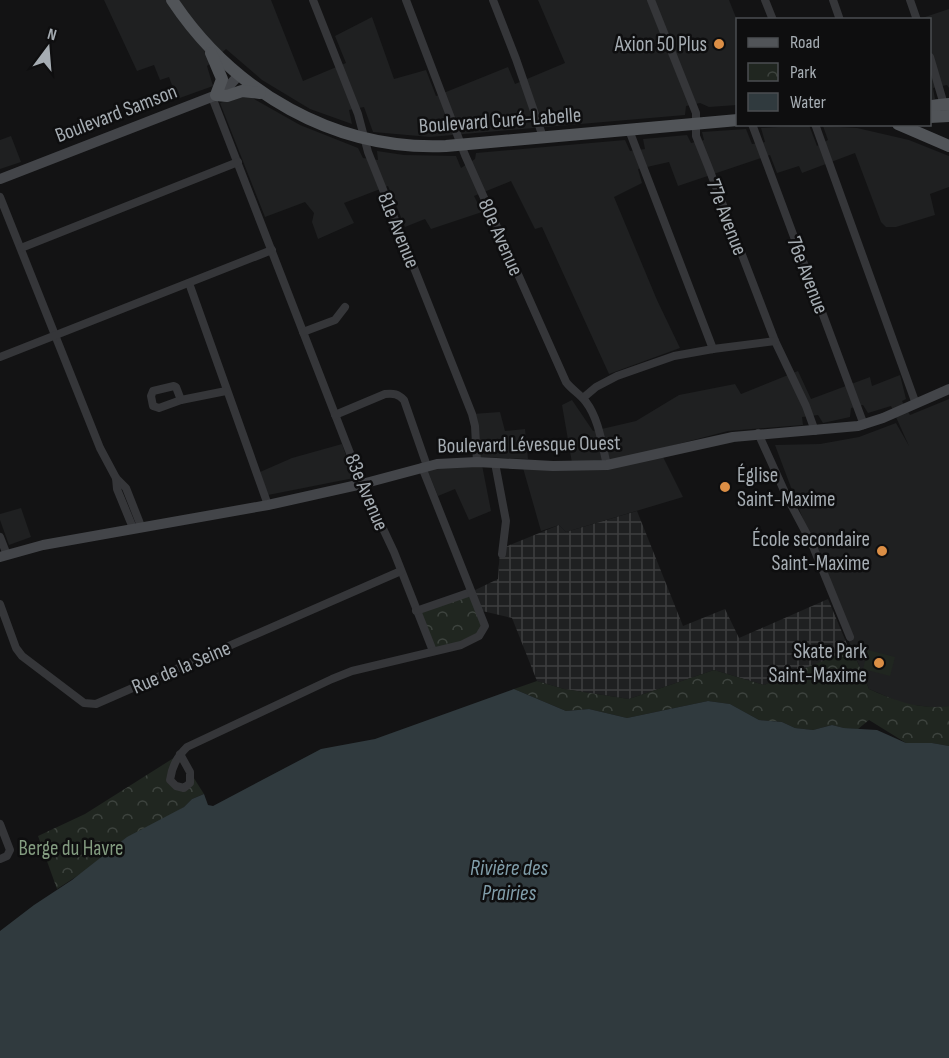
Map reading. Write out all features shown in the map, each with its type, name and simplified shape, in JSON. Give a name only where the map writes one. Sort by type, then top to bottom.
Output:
[{"type":"main road","name":"Boulevard Curé-Labelle","points":[[172,0],[208,46],[263,94],[308,119],[332,129],[365,138],[416,146],[461,145],[736,120]]},
{"type":"main road","points":[[208,46],[222,79],[214,96],[227,96],[242,91],[263,94]]},
{"type":"main road","points":[[931,106],[947,110]]},
{"type":"main road","points":[[931,117],[947,110]]},
{"type":"main road","points":[[903,126],[949,146]]},
{"type":"street","name":"81e Avenue","points":[[313,0],[358,114],[380,182],[472,414],[477,462]]},
{"type":"street","name":"80e Avenue","points":[[406,0],[461,145],[566,382],[572,391],[583,398],[592,412],[607,465]]},
{"type":"street","points":[[493,0],[543,137]]},
{"type":"street","name":"77e Avenue","points":[[651,0],[696,113],[696,136],[775,341],[806,406],[814,431]]},
{"type":"street","points":[[765,0],[772,18]]},
{"type":"street","points":[[833,0],[839,18]]},
{"type":"street","points":[[910,0],[916,18]]},
{"type":"street","points":[[931,60],[947,110]]},
{"type":"street","name":"Boulevard Samson","points":[[0,180],[214,96],[239,75]]},
{"type":"street","name":"83e Avenue","points":[[214,96],[362,484],[401,571],[433,651]]},
{"type":"street","name":"76e Avenue","points":[[753,126],[864,425]]},
{"type":"street","points":[[816,126],[916,404]]},
{"type":"street","points":[[629,130],[713,348]]},
{"type":"street","points":[[21,248],[238,162]]},
{"type":"street","points":[[0,197],[100,448],[116,478],[117,489],[137,527]]},
{"type":"street","points":[[0,357],[272,250]]},
{"type":"street","points":[[189,283],[268,505]]},
{"type":"street","points":[[303,332],[335,321],[345,306]]},
{"type":"street","points":[[583,398],[596,387],[617,376],[674,356],[713,348],[775,341]]},
{"type":"street","name":"Boulevard Lévesque Ouest","points":[[3,556],[43,545],[268,505],[362,484],[424,466],[451,462],[565,466],[607,465],[733,437],[864,425],[949,389]]},
{"type":"street","points":[[181,400],[226,391]]},
{"type":"street","points":[[180,754],[187,747],[351,671],[461,645],[478,636],[484,626],[424,466],[404,400],[393,393],[385,394],[335,415]]},
{"type":"street","points":[[758,434],[812,544],[850,637]]},
{"type":"street","points":[[495,463],[506,521],[502,554]]},
{"type":"street","points":[[0,537],[3,556]]},
{"type":"street","name":"Rue de la Seine","points":[[0,604],[16,648],[22,656],[84,704],[96,704],[401,571]]},
{"type":"street","points":[[416,611],[471,592]]},
{"type":"street","points":[[0,824],[10,850],[7,856],[0,859]]},
{"type":"shaded area","points":[[104,0],[271,0],[303,81],[346,63],[335,36],[372,17],[394,79],[426,70],[436,96],[508,67],[515,84],[565,63],[538,0],[729,0],[736,18],[736,105],[709,107],[700,103],[686,106],[685,115],[430,137],[373,132],[364,107],[349,110],[352,124],[310,109],[262,80],[226,49],[207,66],[213,86],[177,99],[169,77],[160,80],[154,65],[137,71]]},
{"type":"shaded area","points":[[949,9],[949,88],[947,85],[933,88],[935,99],[931,99],[931,18],[922,18]]},
{"type":"shaded area","points":[[247,95],[300,125],[358,148],[363,158],[378,160],[377,151],[404,155],[456,156],[461,168],[475,159],[476,153],[625,140],[630,151],[645,149],[643,139],[687,135],[691,143],[704,140],[702,132],[746,129],[752,144],[765,142],[761,128],[793,126],[809,126],[817,146],[828,140],[823,126],[857,128],[909,140],[949,156],[949,187],[930,194],[935,215],[896,227],[886,227],[881,222],[855,153],[802,173],[799,166],[777,173],[770,155],[678,186],[669,162],[638,169],[642,183],[614,197],[657,300],[680,348],[609,374],[542,227],[535,229],[511,181],[474,196],[482,212],[431,229],[425,219],[405,227],[388,186],[344,203],[354,223],[318,239],[312,222],[314,213],[305,202],[265,217],[220,103]]},
{"type":"shaded area","points":[[11,136],[21,162],[0,169],[0,140]]},
{"type":"shaded area","points":[[798,371],[811,399],[870,377],[872,386],[900,375],[906,399],[902,401],[910,415],[949,399],[949,706],[939,708],[904,704],[869,689],[775,445],[820,444],[859,437],[896,423],[909,446],[891,406],[868,413],[863,405],[851,408],[850,417],[823,423],[818,415],[802,417],[803,425],[728,431],[659,449],[683,497],[566,532],[559,525],[541,531],[523,468],[572,463],[562,405],[572,400],[593,431],[636,421],[679,395],[735,384],[741,394]]},
{"type":"shaded area","points":[[500,412],[505,431],[525,429],[528,459],[475,457],[472,414]]},
{"type":"shaded area","points":[[342,444],[354,478],[268,495],[260,472],[292,458]]},
{"type":"shaded area","points":[[482,465],[491,511],[469,520],[455,489],[438,496],[427,469]]},
{"type":"shaded area","points":[[21,508],[31,537],[9,545],[0,514]]},
{"type":"shaded area","points":[[637,511],[683,626],[725,609],[739,638],[828,599],[849,649],[764,685],[714,670],[629,699],[564,689],[537,681],[512,618],[478,610],[471,592],[498,579],[500,549],[559,525],[566,532]]},
{"type":"green space","points":[[471,592],[485,626],[479,636],[433,651],[416,611]]},
{"type":"green space","points":[[852,649],[869,689],[908,703],[928,707],[949,706],[949,746],[932,743],[906,743],[869,720],[858,729],[832,725],[813,730],[795,728],[782,722],[759,720],[730,704],[708,701],[627,718],[589,709],[566,711],[514,689],[537,681],[564,689],[629,699],[714,670],[764,685]]},
{"type":"green space","name":"Skate Park Saint-Maxime","points":[[868,650],[895,657],[890,676],[863,669]]},
{"type":"green space","name":"Berge du Havre","points":[[180,754],[170,780],[184,788],[190,772],[204,794],[192,799],[184,807],[57,889],[38,836],[85,814]]},
{"type":"water","name":"Rivière des Prairies","points":[[514,689],[566,711],[589,709],[627,718],[708,701],[730,704],[759,720],[782,722],[795,728],[813,730],[832,725],[877,730],[906,743],[932,743],[949,746],[949,1058],[0,1058],[0,931],[72,880],[127,837],[184,807],[192,799],[204,794],[208,805],[213,806],[321,749],[375,739]]},
{"type":"place","name":"Axion 50 Plus","points":[[719,44]]},
{"type":"place","name":"Église Saint-Maxime","points":[[725,487]]},
{"type":"place","name":"École secondaire Saint-Maxime","points":[[882,551]]},
{"type":"place","name":"Skate Park Saint-Maxime","points":[[879,663]]}]
